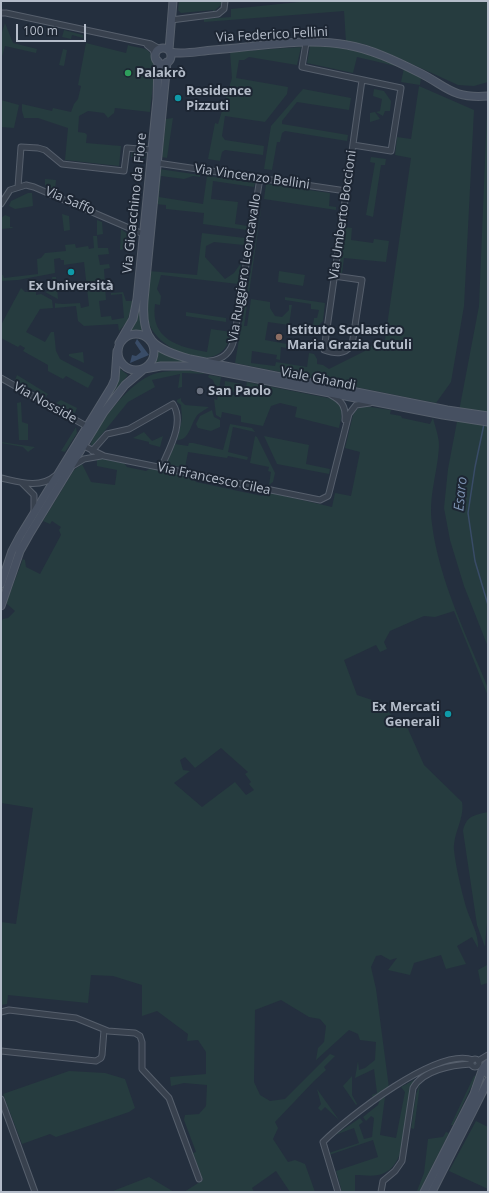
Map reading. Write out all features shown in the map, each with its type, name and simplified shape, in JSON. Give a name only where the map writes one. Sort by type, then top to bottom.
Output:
[{"type":"street","points":[[168,53],[173,1]]},
{"type":"street","points":[[171,20],[218,14],[224,9],[225,1]]},
{"type":"street","points":[[3,13],[154,45],[168,53]]},
{"type":"street","points":[[306,43],[302,66],[401,88],[391,151],[353,145]]},
{"type":"street","name":"Via Federico Fellini","points":[[157,59],[168,53],[306,43],[335,43],[362,49],[419,72],[450,92],[477,97],[488,96]]},
{"type":"street","points":[[146,44],[152,50],[157,59]]},
{"type":"street","points":[[157,59],[157,52],[168,53]]},
{"type":"street","name":"Via Gioacchino da Fiore","points":[[149,340],[143,314],[168,53]]},
{"type":"street","name":"Via Gioacchino da Fiore","points":[[119,343],[130,326],[135,314],[159,79],[157,59]]},
{"type":"street","name":"Via Umberto Boccioni","points":[[334,276],[362,280],[352,345],[347,351],[340,353],[324,350],[334,276],[362,80]]},
{"type":"street","points":[[1,204],[10,190],[18,187],[21,147],[45,150],[62,164],[124,171],[127,148],[152,150]]},
{"type":"street","name":"Via Vincenzo Bellini","points":[[157,163],[346,191]]},
{"type":"street","name":"Via Ruggiero Leoncavallo","points":[[202,362],[214,361],[229,353],[232,348],[260,178]]},
{"type":"street","name":"Via Saffo","points":[[18,187],[26,185],[38,188],[144,234]]},
{"type":"street","points":[[1,584],[12,551],[31,518],[67,467],[84,446],[104,412],[125,385],[144,369],[153,358],[154,348],[145,336],[133,334],[128,335],[119,343],[115,379],[67,467],[23,545],[1,606]]},
{"type":"street","name":"Viale Ghandi","points":[[149,340],[171,353],[202,362],[488,422]]},
{"type":"street","points":[[117,352],[120,362],[128,369],[144,369]]},
{"type":"street","name":"Viale Ghandi","points":[[144,369],[161,366],[191,366],[317,391],[488,416]]},
{"type":"street","name":"Via Nosside","points":[[1,378],[88,427]]},
{"type":"street","points":[[317,391],[331,395],[342,402],[345,411],[344,427]]},
{"type":"street","points":[[344,427],[349,414],[355,406],[362,403],[384,401]]},
{"type":"street","points":[[92,451],[108,434],[129,430],[173,404],[177,410],[177,423],[174,436],[161,468]]},
{"type":"street","name":"Via Francesco Cilea","points":[[104,456],[320,500],[325,498],[329,493],[344,427]]},
{"type":"street","points":[[84,446],[104,456]]},
{"type":"street","points":[[1,478],[22,483],[42,483],[50,480],[67,467],[84,458],[104,456]]},
{"type":"street","points":[[22,483],[34,495],[36,507],[31,518]]},
{"type":"street","points":[[1,1012],[9,1010],[76,1018],[104,1030],[133,1032],[140,1036],[142,1042],[142,1069],[169,1098],[199,1179]]},
{"type":"street","points":[[1,1051],[96,1061],[102,1055],[104,1030]]},
{"type":"street","points":[[424,1192],[479,1083],[481,1064],[488,1055]]},
{"type":"street","points":[[338,1192],[323,1142],[341,1124],[400,1084],[436,1064],[462,1058],[481,1064]]},
{"type":"street","points":[[381,1192],[383,1181],[396,1171],[402,1161],[413,1088],[418,1080],[434,1072],[460,1065],[481,1064]]},
{"type":"street","points":[[432,1192],[488,1081]]},
{"type":"street","points":[[1,1099],[35,1192]]},
{"type":"green space","points":[[179,1],[222,1],[222,4],[213,12],[213,10],[181,13],[178,10]]},
{"type":"green space","points":[[309,1],[488,1],[488,82],[474,86],[458,85],[390,54],[364,44],[346,42],[344,11],[204,22],[204,19],[231,17],[231,9]]},
{"type":"green space","points":[[5,23],[13,43],[37,49],[36,53],[5,46],[1,60],[1,35]]},
{"type":"green space","points":[[64,30],[83,35],[83,38],[72,35],[71,39],[62,37]]},
{"type":"green space","points":[[86,43],[126,53],[128,45],[143,48],[151,54],[153,61],[150,112],[115,108],[114,113],[108,118],[104,113],[88,111],[79,116],[78,132],[85,133],[87,135],[86,143],[121,146],[119,166],[65,160],[68,128],[38,118],[24,118],[22,111],[22,104],[52,111],[53,108],[71,112],[78,99],[81,86],[78,85]]},
{"type":"green space","points":[[310,46],[324,46],[353,50],[382,58],[409,70],[421,78],[420,85],[401,82],[404,68],[357,57],[353,73],[307,63]]},
{"type":"green space","points":[[301,47],[297,65],[249,57],[244,60],[239,60],[236,78],[288,87],[287,94],[265,122],[225,116],[222,136],[225,140],[264,146],[263,155],[225,150],[222,152],[220,161],[208,159],[215,123],[218,124],[232,78],[230,52]]},
{"type":"green space","points":[[63,49],[67,50],[64,66],[59,65]]},
{"type":"green space","points":[[419,86],[474,110],[464,306],[451,382],[436,403],[235,363],[262,204],[244,326],[247,326],[251,299],[270,302],[270,308],[275,316],[282,317],[289,310],[289,305],[292,305],[289,325],[268,322],[265,340],[287,344],[286,348],[281,347],[280,360],[276,359],[277,355],[252,351],[251,363],[275,366],[276,362],[307,367],[309,353],[314,354],[317,359],[317,364],[323,365],[329,369],[365,351],[370,346],[384,347],[411,158],[395,155],[397,137],[411,139]]},
{"type":"green space","points":[[488,88],[488,647],[464,586],[450,540],[444,508],[448,469],[479,306]]},
{"type":"green space","points":[[303,89],[351,98],[349,110],[297,102],[282,121],[282,124],[348,135],[347,141],[285,131],[282,133],[280,142],[277,142],[272,170],[264,169],[271,126]]},
{"type":"green space","points":[[374,89],[384,91],[391,101],[390,111],[385,111],[383,116],[376,112],[380,111],[382,99],[373,96]]},
{"type":"green space","points":[[1,100],[19,105],[14,128],[1,127]]},
{"type":"green space","points":[[375,112],[380,119],[370,122],[370,113]]},
{"type":"green space","points":[[173,118],[167,158],[162,157],[166,119]]},
{"type":"green space","points":[[132,152],[146,153],[145,158],[131,157]]},
{"type":"green space","points":[[371,157],[386,159],[385,165],[381,165],[373,217],[366,215],[375,163],[370,162]]},
{"type":"green space","points":[[159,169],[200,175],[200,177],[193,176],[184,179],[161,176],[159,197],[203,204],[207,176],[255,183],[254,187],[213,181],[211,199],[238,202],[235,224],[247,226],[247,230],[203,224],[204,213],[166,209],[166,205],[155,204]]},
{"type":"green space","points":[[45,179],[56,180],[55,190],[45,185]]},
{"type":"green space","points":[[266,184],[330,193],[329,206],[336,207],[336,210],[264,199]]},
{"type":"green space","points":[[28,193],[32,193],[33,206],[15,209],[9,206],[11,201]]},
{"type":"green space","points":[[62,214],[69,216],[70,230],[64,231]]},
{"type":"green space","points":[[5,215],[10,217],[10,227],[13,227],[12,228],[1,229],[1,218]]},
{"type":"green space","points":[[97,220],[102,222],[103,234],[97,235]]},
{"type":"green space","points":[[345,227],[352,228],[351,240],[373,243],[374,239],[389,241],[386,262],[344,258],[342,273],[338,273]]},
{"type":"green space","points":[[121,229],[129,235],[127,248],[120,250]]},
{"type":"green space","points":[[202,233],[245,238],[244,245],[214,242],[206,246],[205,257],[225,279],[234,273],[241,263],[238,284],[161,275],[157,289],[161,296],[160,305],[155,304],[155,316],[157,326],[162,334],[169,340],[197,350],[207,352],[211,329],[231,332],[226,346],[218,354],[206,358],[193,357],[167,345],[157,336],[150,326],[146,306],[149,271],[197,275]]},
{"type":"green space","points":[[93,236],[97,236],[98,248],[108,248],[109,254],[98,255],[100,265],[109,264],[110,268],[104,269],[106,300],[99,301],[101,317],[111,316],[112,320],[124,318],[122,294],[111,295],[111,293],[123,292],[126,301],[133,301],[127,322],[119,331],[118,324],[84,326],[78,321],[76,306],[55,308],[55,303],[80,303],[81,308],[89,306],[84,262],[64,265],[64,260],[61,260],[60,258],[54,259],[55,273],[18,280],[1,281],[1,275],[3,275],[4,278],[38,274],[37,259],[41,258],[45,253],[66,251],[65,245],[75,244],[76,248],[88,246],[89,249],[94,248]]},
{"type":"green space","points":[[279,271],[305,275],[303,286],[278,282]]},
{"type":"green space","points":[[52,277],[56,277],[58,299],[45,292],[50,291],[53,288]]},
{"type":"green space","points":[[21,288],[25,292],[36,291],[36,295],[41,294],[52,300],[53,308],[40,309],[26,332],[45,342],[51,332],[54,332],[56,351],[60,359],[94,377],[88,388],[66,376],[63,379],[48,371],[48,365],[23,351],[25,348],[20,345],[18,347],[1,338],[1,325]]},
{"type":"green space","points":[[285,297],[325,303],[323,321],[318,326],[317,336],[312,335],[314,318],[317,318],[319,310],[311,309],[311,304],[285,300]]},
{"type":"green space","points":[[139,307],[142,332],[130,331]]},
{"type":"green space","points":[[186,312],[226,318],[226,322],[186,316]]},
{"type":"green space","points":[[157,351],[188,363],[154,364]]},
{"type":"green space","points":[[83,352],[84,363],[69,356],[69,354]]},
{"type":"green space","points":[[120,369],[128,375],[112,394]]},
{"type":"green space","points":[[189,370],[206,374],[182,373],[182,387],[178,388],[180,374],[152,380],[155,387],[128,402],[94,444],[90,446],[106,416],[123,396],[140,381],[158,373]]},
{"type":"green space","points":[[17,375],[48,394],[46,397],[15,380]]},
{"type":"green space","points":[[209,375],[221,377],[219,389],[216,388],[215,394],[213,394],[211,386],[215,385],[213,380],[208,377]]},
{"type":"green space","points":[[225,381],[242,384],[240,393],[224,390]]},
{"type":"green space","points":[[247,382],[333,399],[337,402],[342,412],[339,428],[295,417],[297,407],[280,403],[271,406],[263,426],[241,422],[241,416],[222,412],[221,418],[216,415],[214,399],[217,400],[219,392],[244,397]]},
{"type":"green space","points":[[181,398],[181,401],[185,405],[209,407],[197,415],[187,435],[181,440],[177,440],[182,419],[181,405],[177,402],[177,400]]},
{"type":"green space","points":[[61,400],[77,408],[75,413],[56,403]]},
{"type":"green space","points":[[21,402],[22,422],[28,424],[28,440],[19,440],[17,403]]},
{"type":"green space","points":[[364,406],[391,410],[390,414],[430,424],[433,418],[438,435],[438,455],[431,504],[432,524],[436,545],[447,587],[488,688],[488,696],[454,611],[435,617],[424,616],[390,631],[384,642],[387,649],[380,652],[376,645],[344,660],[357,695],[378,702],[408,729],[424,765],[462,802],[462,814],[455,838],[454,850],[462,893],[476,932],[478,948],[472,937],[457,946],[466,964],[446,969],[441,955],[414,963],[410,975],[388,970],[397,958],[390,960],[381,955],[376,956],[371,967],[376,989],[389,1088],[373,1098],[372,1095],[377,1093],[374,1069],[355,1078],[358,1061],[359,1070],[365,1068],[375,1060],[376,1042],[360,1040],[358,1034],[349,1030],[316,1060],[318,1048],[324,1042],[326,1026],[320,1019],[309,1017],[281,1000],[255,1010],[254,1082],[260,1095],[270,1101],[285,1099],[330,1054],[335,1056],[324,1067],[326,1070],[275,1122],[278,1128],[273,1139],[288,1162],[295,1160],[305,1164],[315,1192],[290,1192],[276,1171],[252,1188],[254,1192],[184,1192],[203,1180],[193,1153],[196,1152],[184,1120],[185,1115],[199,1114],[206,1106],[207,1085],[184,1083],[171,1086],[170,1077],[206,1074],[206,1052],[198,1040],[187,1041],[188,1034],[157,1011],[142,1016],[142,985],[113,976],[91,975],[88,1003],[8,995],[7,1004],[1,1005],[1,922],[16,924],[33,808],[1,803],[1,622],[15,611],[7,604],[7,601],[23,559],[25,560],[26,567],[40,574],[61,535],[59,530],[61,527],[52,521],[50,524],[43,521],[74,470],[82,464],[91,482],[115,485],[117,470],[97,466],[97,458],[124,463],[127,467],[146,471],[151,468],[192,477],[196,482],[262,496],[267,492],[332,507],[335,493],[351,496],[360,452],[345,448],[353,415],[358,408]],"holes":[[[221,748],[248,772],[245,774],[251,782],[249,784],[254,790],[246,795],[235,782],[202,807],[174,783],[190,771],[183,770],[180,760],[185,757],[195,768]]]},
{"type":"green space","points":[[212,410],[214,417],[220,420],[220,427],[211,431],[198,428],[196,424],[200,416]]},
{"type":"green space","points":[[230,424],[252,428],[255,432],[233,427],[228,452],[248,457],[247,460],[228,456],[227,458],[188,452],[185,468],[166,464],[175,444],[188,446],[189,443],[193,443],[223,450]]},
{"type":"green space","points":[[76,427],[77,433],[65,452],[61,451]]},
{"type":"green space","points":[[144,432],[152,441],[163,436],[160,447],[149,444],[149,442],[133,438]]},
{"type":"green space","points":[[255,436],[257,437],[275,473],[273,482],[269,485],[271,472],[268,471],[269,467],[250,463]]},
{"type":"green space","points":[[264,436],[309,445],[306,464],[330,469],[329,474],[277,464]]},
{"type":"green space","points":[[1,442],[35,447],[28,452],[23,447]]},
{"type":"green space","points":[[488,812],[488,911],[485,947],[477,925],[463,831],[466,822],[471,817]]},
{"type":"green space","points":[[487,965],[488,983],[481,985],[478,970]]},
{"type":"green space","points":[[69,1071],[105,1073],[125,1079],[135,1108],[129,1112],[56,1137],[50,1134],[22,1144],[3,1094]]},
{"type":"green space","points":[[477,1075],[453,1125],[451,1125],[448,1131],[474,1076]]},
{"type":"green space","points":[[352,1076],[352,1095],[357,1104],[356,1105],[343,1086]]},
{"type":"green space","points":[[416,1079],[411,1089],[408,1102],[402,1145],[398,1158],[392,1168],[379,1175],[355,1175],[355,1192],[342,1192],[336,1171],[378,1157],[373,1140],[329,1155],[329,1153],[359,1143],[354,1128],[335,1135],[360,1118],[363,1122],[359,1125],[364,1139],[372,1137],[374,1118],[371,1116],[366,1121],[363,1117],[378,1105],[380,1100],[385,1097],[380,1135],[396,1138],[405,1092],[401,1087]]},
{"type":"green space","points":[[420,1084],[414,1129],[411,1128],[416,1094]]},
{"type":"green space","points":[[317,1089],[339,1120],[325,1107],[321,1111],[318,1108],[321,1104]]},
{"type":"green space","points":[[476,1121],[488,1127],[488,1189],[449,1171]]},
{"type":"green space","points":[[446,1132],[449,1133],[419,1192],[417,1191],[424,1173],[428,1139],[443,1137]]},
{"type":"green space","points":[[149,1177],[174,1192],[110,1192],[113,1191]]},
{"type":"water","points":[[137,339],[149,355],[130,363],[132,355],[136,356],[141,352],[135,343]]},
{"type":"waterway","name":"Esaro","points":[[484,424],[475,467],[468,513],[475,561],[488,605]]},
{"type":"place","name":"Palakrò","points":[[128,73]]},
{"type":"place","name":"Residence Pizzuti","points":[[178,98]]},
{"type":"place","name":"Ex Università","points":[[71,272]]},
{"type":"place","name":"Istituto Scolastico Maria Grazia Cutuli","points":[[279,337]]},
{"type":"place","name":"San Paolo","points":[[200,391]]},
{"type":"place","name":"Ex Mercati Generali","points":[[448,714]]}]
